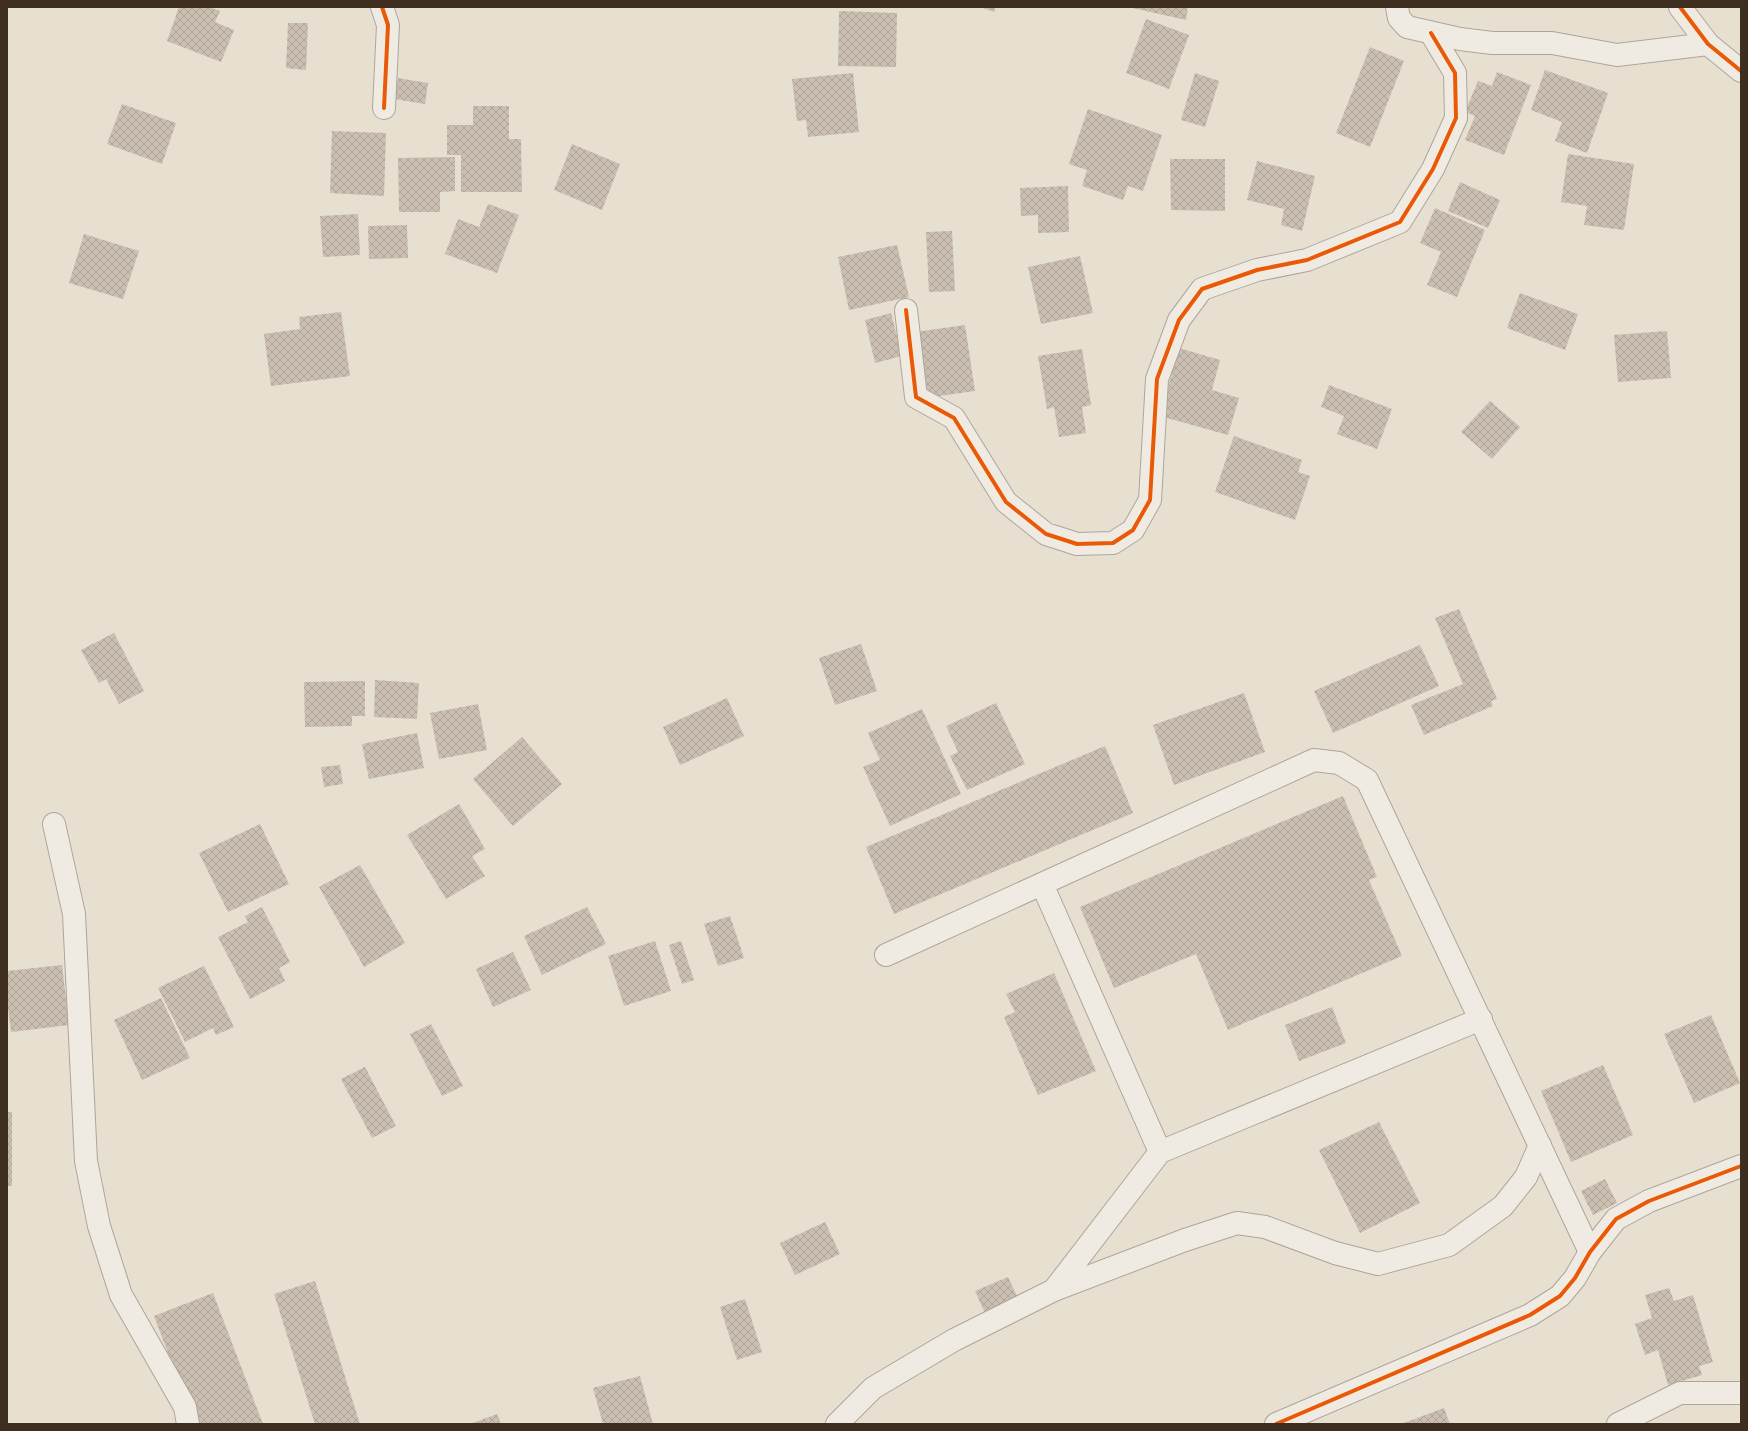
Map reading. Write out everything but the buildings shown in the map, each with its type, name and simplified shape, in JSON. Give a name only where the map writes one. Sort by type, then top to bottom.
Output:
[{"type":"street","points":[[382,7],[388,25],[384,108]]},
{"type":"street","points":[[1397,7],[1399,18],[1407,27],[1431,33],[1492,43],[1552,43],[1617,55],[1708,44]]},
{"type":"street","points":[[1680,7],[1708,44],[1741,71]]},
{"type":"street","points":[[906,310],[916,397],[954,418],[1006,502],[1046,534],[1077,544],[1113,543],[1133,530],[1150,500],[1157,380],[1179,320],[1202,289],[1257,270],[1307,260],[1400,222],[1433,169],[1456,118],[1455,73],[1431,33]]},
{"type":"street","points":[[886,955],[1314,760],[1339,763],[1367,780],[1590,1252]]},
{"type":"street","points":[[54,824],[74,914],[86,1161],[99,1226],[121,1296],[185,1407],[188,1424]]},
{"type":"street","points":[[1042,884],[1160,1152]]},
{"type":"street","points":[[1054,1290],[1160,1152],[1481,1019]]},
{"type":"street","points":[[837,1424],[873,1388],[954,1340],[1054,1290],[1184,1240],[1237,1223],[1265,1227],[1335,1253],[1378,1264],[1449,1245],[1503,1206],[1526,1177],[1540,1145]]},
{"type":"street","points":[[1276,1424],[1530,1315],[1560,1296],[1575,1278],[1590,1252],[1616,1219],[1649,1201],[1741,1166]]},
{"type":"street","points":[[1618,1424],[1680,1393],[1741,1393]]},
{"type":"cycle path","points":[[382,7],[388,25],[384,108]]},
{"type":"cycle path","points":[[1680,7],[1708,44],[1741,71]]},
{"type":"cycle path","points":[[906,310],[916,397],[954,418],[1006,502],[1046,534],[1077,544],[1113,543],[1133,530],[1150,500],[1157,379],[1179,320],[1202,289],[1257,270],[1307,260],[1400,222],[1433,169],[1456,118],[1455,73],[1431,33]]},
{"type":"cycle path","points":[[1276,1424],[1530,1315],[1560,1296],[1575,1278],[1590,1252],[1616,1219],[1649,1201],[1741,1166]]}]
